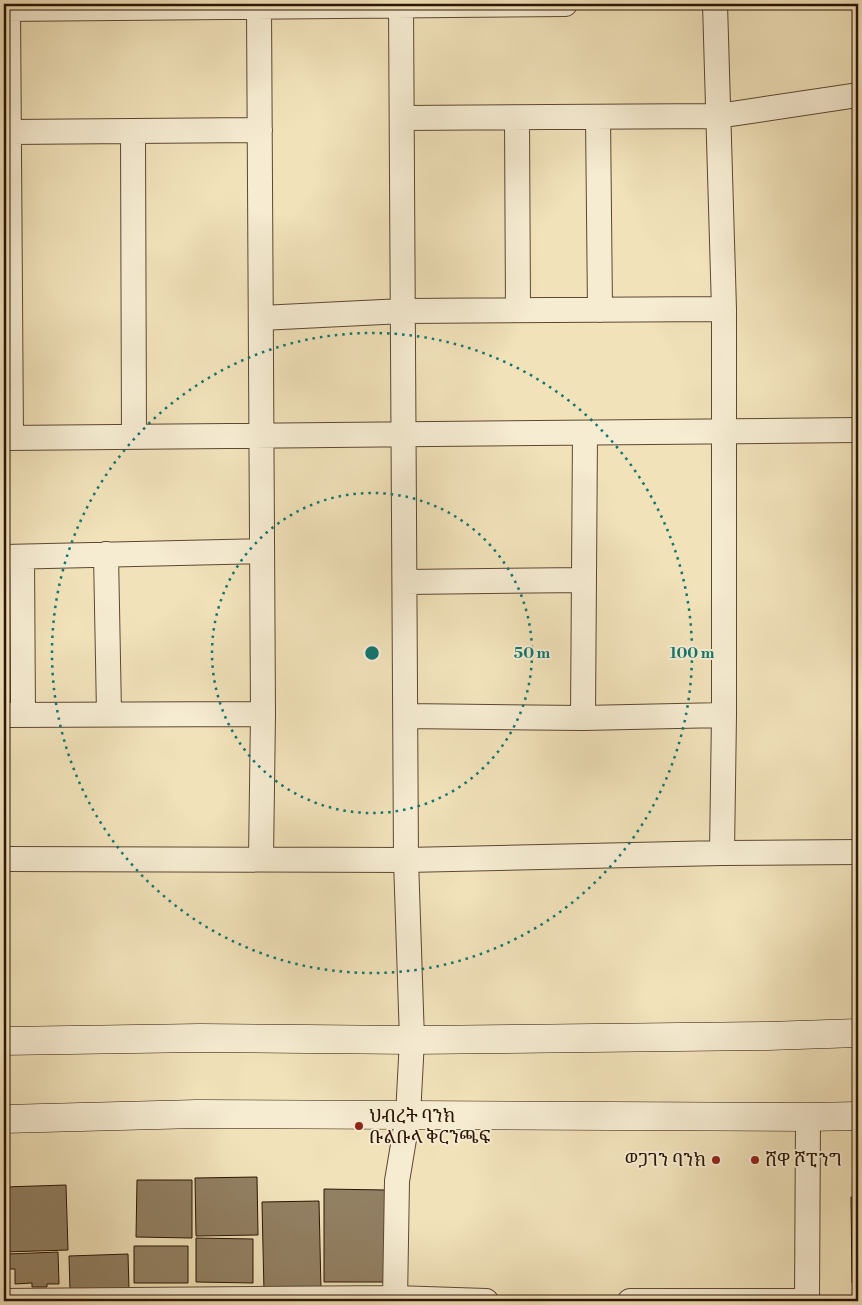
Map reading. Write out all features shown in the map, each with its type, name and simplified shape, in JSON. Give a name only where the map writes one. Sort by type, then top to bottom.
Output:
[{"type":"main road","points":[[4,1041],[200,1038],[412,1040],[768,1036],[858,1033]]},
{"type":"main road","points":[[4,1119],[198,1114],[858,1116]]},
{"type":"street","points":[[565,4],[259,7],[229,5],[6,9],[9,132],[6,220],[7,438],[858,430]]},
{"type":"street","points":[[715,4],[724,309],[722,853]]},
{"type":"street","points":[[395,1300],[397,1182],[408,1115],[412,1040],[406,860],[401,5]]},
{"type":"street","points":[[259,7],[263,714],[261,859]]},
{"type":"street","points":[[402,118],[718,116],[858,95]]},
{"type":"street","points":[[598,117],[600,310]]},
{"type":"street","points":[[517,118],[518,310]]},
{"type":"street","points":[[9,132],[260,130]]},
{"type":"street","points":[[133,131],[134,437]]},
{"type":"street","points":[[261,318],[403,312],[724,309]]},
{"type":"street","points":[[583,718],[585,433]]},
{"type":"street","points":[[262,551],[13,557],[14,715],[109,713],[263,714]]},
{"type":"street","points":[[106,554],[109,713]]},
{"type":"street","points":[[405,582],[583,580]]},
{"type":"street","points":[[406,716],[583,718],[724,715]]},
{"type":"street","points":[[4,859],[406,860],[858,852]]},
{"type":"street","points":[[630,1301],[807,1301],[808,1117]]},
{"type":"street","points":[[4,1301],[486,1301]]},
{"type":"building","points":[[257,1177],[258,1235],[196,1236],[195,1178]]},
{"type":"building","points":[[137,1180],[192,1180],[192,1238],[136,1237]]},
{"type":"building","points":[[66,1185],[68,1250],[4,1252],[4,1187]]},
{"type":"building","points":[[324,1189],[386,1190],[385,1282],[324,1282]]},
{"type":"building","points":[[851,1197],[858,1197],[858,1283],[852,1283]]},
{"type":"building","points":[[319,1201],[321,1290],[264,1292],[262,1202]]},
{"type":"building","points":[[196,1238],[253,1239],[253,1283],[196,1282]]},
{"type":"building","points":[[134,1246],[188,1246],[188,1283],[134,1283]]},
{"type":"building","points":[[58,1252],[59,1284],[47,1284],[47,1287],[32,1287],[32,1283],[15,1284],[15,1269],[8,1269],[8,1254]]},
{"type":"building","points":[[128,1254],[129,1289],[70,1291],[69,1256]]},
{"type":"place","name":"ህብረት ባንክ ቡልቡላ ቅርንጫፍ","points":[[359,1126]]},
{"type":"place","name":"ወጋገን ባንክ","points":[[716,1160]]},
{"type":"place","name":"ሸዋ ሾፒንግ","points":[[755,1160]]}]
